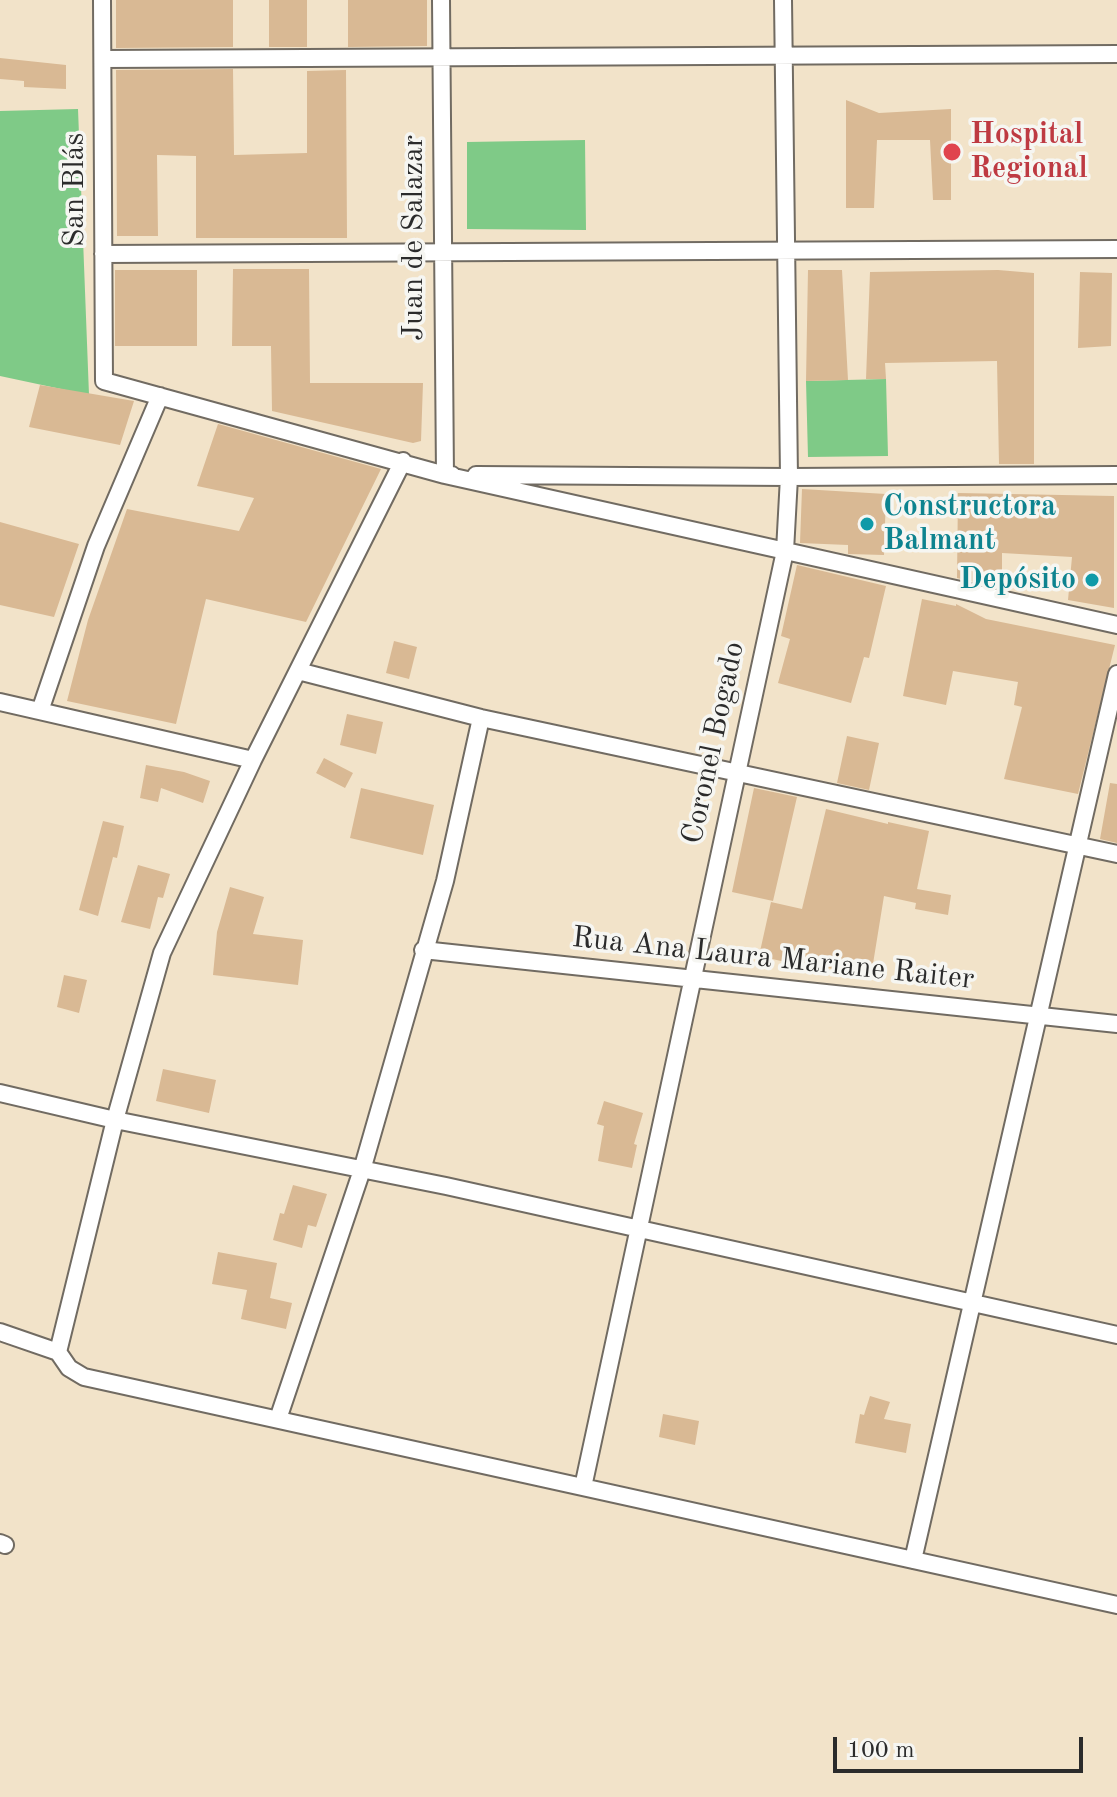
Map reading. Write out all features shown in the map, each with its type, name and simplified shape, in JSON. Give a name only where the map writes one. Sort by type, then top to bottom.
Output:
[{"type":"street","name":"San Blás","points":[[102,0],[104,381],[160,396]]},
{"type":"street","name":"Juan de Salazar","points":[[441,0],[445,475]]},
{"type":"street","name":"Coronel Bogado","points":[[583,1487],[785,551],[789,477],[783,0]]},
{"type":"street","points":[[103,59],[1117,54]]},
{"type":"street","points":[[103,254],[1117,249]]},
{"type":"street","points":[[40,711],[96,546],[160,396],[445,475],[1117,625]]},
{"type":"street","points":[[58,1352],[115,1120],[162,953],[253,760],[403,461]]},
{"type":"street","points":[[445,475],[1117,475]]},
{"type":"street","points":[[298,671],[481,718],[1117,854]]},
{"type":"street","points":[[913,1560],[1117,674]]},
{"type":"street","points":[[0,702],[253,760]]},
{"type":"street","points":[[278,1419],[362,1170],[445,881],[481,718]]},
{"type":"street","name":"Rua Ana Laura Mariane Raiter","points":[[423,950],[1117,1024]]},
{"type":"street","points":[[0,1093],[1117,1335]]},
{"type":"street","points":[[0,1332],[58,1352],[69,1368],[84,1377],[1117,1605]]},
{"type":"green space","points":[[78,109],[89,395],[0,376],[0,111]]},
{"type":"green space","points":[[585,140],[586,230],[467,229],[467,142]]},
{"type":"green space","points":[[886,379],[888,456],[808,457],[806,381]]},
{"type":"building","points":[[116,0],[233,0],[233,47],[116,48]]},
{"type":"building","points":[[269,0],[307,0],[307,47],[269,47]]},
{"type":"building","points":[[348,0],[427,0],[427,46],[348,47]]},
{"type":"building","points":[[0,58],[66,65],[66,89],[24,87],[24,81],[0,79]]},
{"type":"building","points":[[233,69],[234,155],[307,153],[307,71],[346,70],[347,238],[196,238],[196,156],[157,155],[158,236],[117,236],[116,70]]},
{"type":"building","points":[[846,100],[879,113],[951,109],[951,200],[933,200],[930,140],[877,140],[874,208],[846,208]]},
{"type":"building","points":[[233,269],[309,269],[310,383],[423,383],[421,441],[413,443],[272,411],[271,346],[232,346]]},
{"type":"building","points":[[115,270],[197,270],[197,346],[115,346]]},
{"type":"building","points":[[808,270],[842,270],[848,380],[806,381]]},
{"type":"building","points":[[998,270],[1034,273],[1034,464],[999,464],[997,361],[885,363],[886,379],[866,379],[870,272]]},
{"type":"building","points":[[1080,272],[1112,273],[1111,346],[1078,348]]},
{"type":"building","points":[[40,385],[134,401],[120,445],[29,427]]},
{"type":"building","points":[[218,424],[381,469],[306,622],[206,599],[176,724],[67,701],[88,620],[127,509],[239,531],[254,498],[197,486]]},
{"type":"building","points":[[802,489],[886,494],[884,555],[848,554],[848,545],[800,543]]},
{"type":"building","points":[[958,493],[1114,496],[1114,608],[1068,600],[1072,557],[1002,553],[1002,583],[979,583],[957,578]]},
{"type":"building","points":[[0,522],[79,544],[54,617],[0,605]]},
{"type":"building","points":[[797,565],[886,586],[869,658],[864,657],[851,703],[778,683],[790,639],[781,636]]},
{"type":"building","points":[[922,599],[956,604],[986,619],[1115,645],[1078,794],[1004,779],[1022,707],[1014,705],[1018,682],[953,671],[946,705],[903,696]]},
{"type":"building","points":[[394,641],[417,647],[409,679],[386,673]]},
{"type":"building","points":[[347,714],[383,722],[376,754],[340,745]]},
{"type":"building","points":[[847,736],[879,743],[869,790],[837,783]]},
{"type":"building","points":[[324,758],[353,773],[345,788],[316,773]]},
{"type":"building","points":[[146,765],[184,772],[210,781],[203,803],[161,788],[158,802],[140,798]]},
{"type":"building","points":[[1110,783],[1117,784],[1117,843],[1100,839]]},
{"type":"building","points":[[361,788],[434,805],[423,855],[350,838]]},
{"type":"building","points":[[754,788],[797,797],[773,901],[732,892]]},
{"type":"building","points":[[826,809],[929,831],[917,889],[951,895],[948,915],[915,909],[916,903],[884,896],[871,976],[822,967],[821,970],[759,956],[771,902],[802,909]]},
{"type":"building","points":[[103,821],[124,826],[98,916],[79,910]]},
{"type":"building","points":[[138,865],[170,874],[163,898],[158,897],[150,929],[121,922]]},
{"type":"building","points":[[230,887],[264,897],[253,934],[303,940],[298,985],[213,975],[217,932]]},
{"type":"building","points":[[64,975],[87,980],[79,1013],[57,1007]]},
{"type":"building","points":[[163,1069],[216,1080],[209,1113],[156,1101]]},
{"type":"building","points":[[604,1101],[643,1113],[634,1144],[637,1145],[632,1168],[598,1161],[604,1126],[597,1124]]},
{"type":"building","points":[[293,1185],[327,1194],[316,1227],[308,1225],[302,1248],[273,1240],[280,1213],[284,1214]]},
{"type":"building","points":[[218,1252],[277,1263],[270,1298],[292,1303],[286,1329],[241,1319],[247,1290],[212,1284]]},
{"type":"building","points":[[870,1396],[890,1402],[884,1419],[911,1424],[906,1453],[855,1443],[860,1414],[864,1415]]},
{"type":"building","points":[[663,1414],[699,1421],[695,1445],[659,1437]]},
{"type":"place","name":"Hospital Regional","points":[[952,152]]},
{"type":"place","name":"Constructora Balmant","points":[[867,524]]},
{"type":"place","name":"Depósito","points":[[1092,580]]}]
